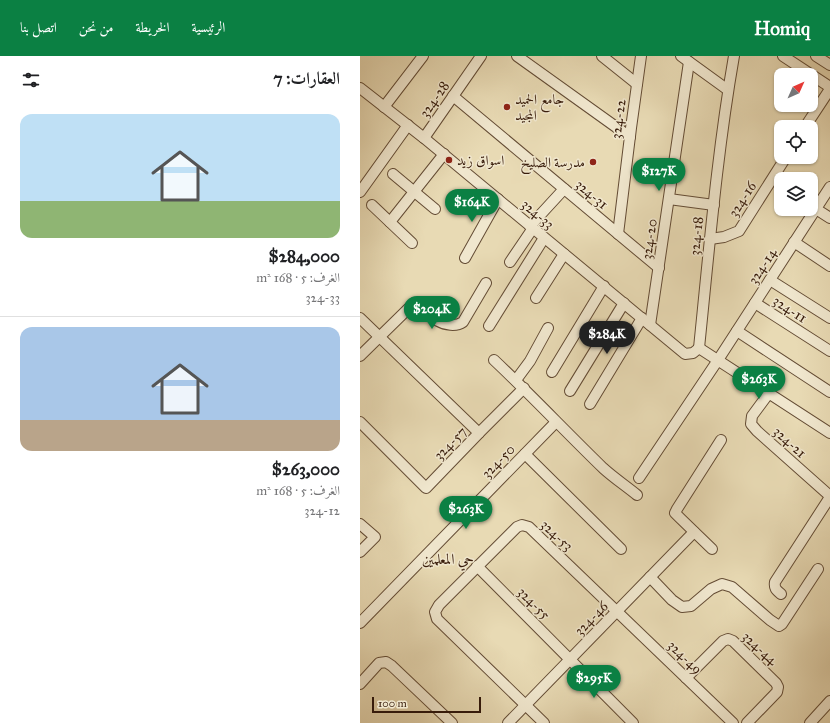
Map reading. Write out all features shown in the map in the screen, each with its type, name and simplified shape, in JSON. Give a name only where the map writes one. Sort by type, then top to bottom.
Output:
[{"type":"street","points":[[384,107],[423,56]]},
{"type":"street","name":"324-28","points":[[424,138],[482,56]]},
{"type":"street","points":[[517,56],[630,137]]},
{"type":"street","points":[[602,56],[637,84]]},
{"type":"street","name":"324-22","points":[[618,234],[641,56]]},
{"type":"street","name":"324-18","points":[[700,348],[710,239],[728,90],[734,56]]},
{"type":"street","points":[[783,56],[797,60],[830,88],[809,120]]},
{"type":"street","points":[[816,56],[830,65]]},
{"type":"street","points":[[685,59],[728,90]]},
{"type":"street","name":"324-20","points":[[646,322],[659,268],[669,199],[685,59]]},
{"type":"street","name":"324-33","points":[[360,88],[444,154],[685,354],[693,353],[700,348]]},
{"type":"street","name":"324-31","points":[[453,96],[659,268]]},
{"type":"street","points":[[360,192],[408,125]]},
{"type":"street","points":[[390,222],[444,154]]},
{"type":"street","name":"324-16","points":[[710,239],[724,237],[739,231],[782,164]]},
{"type":"street","points":[[393,174],[435,209]]},
{"type":"street","name":"324-14","points":[[818,205],[830,187]]},
{"type":"street","points":[[510,262],[532,227],[564,189]]},
{"type":"street","points":[[465,258],[498,199]]},
{"type":"street","points":[[669,199],[714,205]]},
{"type":"street","points":[[372,205],[412,243]]},
{"type":"street","points":[[818,209],[830,218]]},
{"type":"street","name":"324-14","points":[[639,478],[718,360],[811,216]]},
{"type":"street","points":[[489,326],[544,238]]},
{"type":"street","points":[[794,242],[830,266]]},
{"type":"street","points":[[536,298],[564,254]]},
{"type":"street","points":[[770,280],[830,318]]},
{"type":"street","points":[[360,356],[414,303],[419,303],[438,320],[451,325],[459,325],[463,322],[486,283]]},
{"type":"street","points":[[552,372],[604,286]]},
{"type":"street","points":[[570,392],[624,303]]},
{"type":"street","name":"324-11","points":[[755,303],[830,351]]},
{"type":"street","name":"324-57","points":[[360,318],[479,433],[426,488],[360,422]]},
{"type":"street","points":[[590,404],[646,322]]},
{"type":"street","points":[[479,433],[520,384],[530,361],[548,328]]},
{"type":"street","points":[[737,331],[830,392]]},
{"type":"street","points":[[700,348],[830,433]]},
{"type":"street","points":[[494,360],[605,469],[637,495]]},
{"type":"street","name":"324-21","points":[[768,393],[752,416],[751,424],[830,496]]},
{"type":"street","name":"324-50","points":[[360,623],[556,422]]},
{"type":"street","points":[[712,549],[675,513],[721,440]]},
{"type":"street","points":[[525,454],[622,549]]},
{"type":"street","points":[[780,594],[774,587],[775,582],[830,496]]},
{"type":"street","points":[[360,524],[375,537],[360,552]]},
{"type":"street","name":"324-53","points":[[526,705],[437,619],[435,612],[439,605],[516,527],[522,525],[529,527],[617,611]]},
{"type":"street","name":"324-46","points":[[508,723],[694,532]]},
{"type":"street","name":"324-55","points":[[477,566],[570,659]]},
{"type":"street","points":[[650,577],[672,600],[682,607],[691,606],[711,589],[722,584],[732,587],[779,626],[782,624],[818,569]]},
{"type":"street","name":"324-49","points":[[617,611],[733,723]]},
{"type":"street","name":"324-44","points":[[686,678],[722,641],[728,639],[733,641],[776,683],[778,687],[776,692],[747,723]]},
{"type":"street","points":[[570,659],[633,723]]},
{"type":"street","points":[[360,684],[379,663],[386,662],[452,723]]},
{"type":"street","points":[[810,723],[830,701]]},
{"type":"street","points":[[526,705],[544,723]]},
{"type":"place","name":"جامع الحميد المجيد","points":[[507,107]]},
{"type":"place","name":"اسواق زيد","points":[[449,160]]},
{"type":"place","name":"مدرسة الصليخ","points":[[593,162]]},
{"type":"district","name":"حي المعلمين","points":[[448,559]]}]
